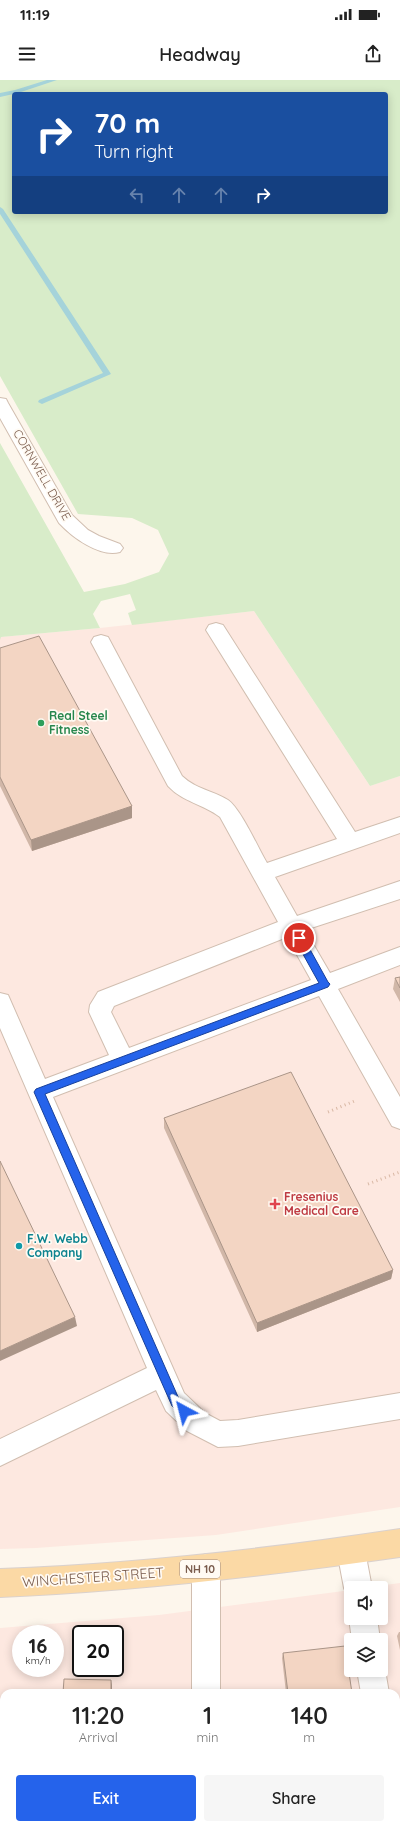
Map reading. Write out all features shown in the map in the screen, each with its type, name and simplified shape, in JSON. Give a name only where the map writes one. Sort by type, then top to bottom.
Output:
[{"type":"main road","name":"WINCHESTER STREET","points":[[0,1583],[71,1581],[206,1568],[351,1551],[400,1543]]},
{"type":"street","name":"CORNWELL DRIVE","points":[[0,403],[65,519],[76,531],[92,541],[114,548]]},
{"type":"street","points":[[216,630],[350,842]]},
{"type":"street","points":[[101,642],[175,781],[189,794],[216,802],[228,811],[400,1119]]},
{"type":"street","points":[[262,873],[400,825]]},
{"type":"street","points":[[123,1060],[100,1012],[101,1005],[106,999],[292,926],[400,890]]},
{"type":"street","points":[[39,1092],[400,956]]},
{"type":"street","points":[[0,1002],[175,1402],[196,1422],[218,1434],[238,1433],[400,1406]]},
{"type":"street","points":[[0,1453],[163,1374]]},
{"type":"street","points":[[351,1551],[357,1581]]},
{"type":"street","points":[[206,1568],[206,1689]]},
{"type":"street","points":[[373,1677],[374,1689]]},
{"type":"path","points":[[368,1184],[400,1172]]},
{"type":"shaded area","points":[[254,611],[370,786],[400,776],[400,1507],[216,1535],[36,1548],[0,1549],[0,637],[100,628]]},
{"type":"shaded area","points":[[400,1583],[400,1689],[0,1689],[0,1628],[12,1627],[12,1677],[64,1677],[64,1625],[37,1625],[159,1615],[344,1591],[344,1625],[388,1625],[388,1585]]},
{"type":"green space","points":[[0,80],[400,80],[400,776],[370,786],[254,611],[132,625],[128,613],[136,610],[130,594],[101,601],[93,614],[100,628],[1,637],[0,640],[0,443],[84,592],[125,584],[159,572],[169,554],[158,530],[132,518],[78,514],[0,376]]},
{"type":"building","name":"Real Steel Fitness","points":[[39,636],[132,806],[31,840],[0,777],[0,648]]},
{"type":"building","points":[[400,977],[400,988],[395,978]]},
{"type":"building","name":"Fresenius Medical Care","points":[[291,1072],[393,1270],[257,1323],[164,1118]]},
{"type":"building","name":"F.W. Webb Company","points":[[0,1161],[75,1317],[0,1351]]},
{"type":"building","points":[[344,1646],[344,1677],[350,1677],[351,1689],[288,1689],[283,1653]]},
{"type":"building","points":[[64,1679],[111,1680],[111,1689],[63,1689]]},
{"type":"waterway","points":[[16,92],[54,80]]},
{"type":"waterway","points":[[0,95],[12,93]]},
{"type":"waterway","points":[[0,209],[107,374],[42,402]]},
{"type":"place","name":"Real Steel Fitness","points":[[41,723]]},
{"type":"place","name":"Fresenius Medical Care","points":[[275,1204]]},
{"type":"place","name":"F.W. Webb Company","points":[[19,1246]]},
{"type":"route","points":[[184,1411],[175,1402],[39,1092],[325,984],[299,938]]}]
